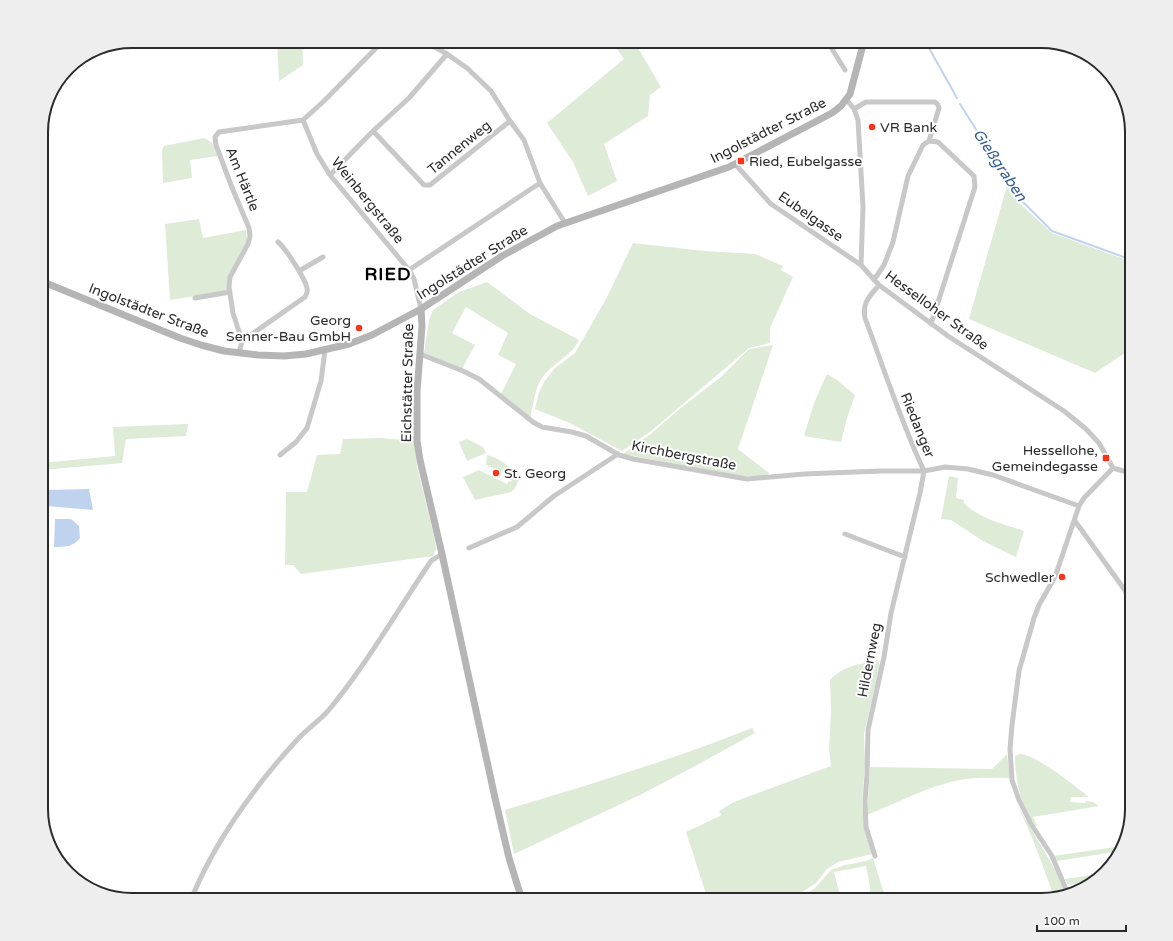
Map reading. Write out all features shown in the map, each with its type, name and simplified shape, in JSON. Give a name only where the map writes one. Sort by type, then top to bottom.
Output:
[{"type":"main road","name":"Ingolstädter Straße","points":[[48,284],[180,338],[202,345],[239,353],[284,356],[325,350],[348,344],[372,335],[421,309],[502,256],[565,223],[735,164],[832,113],[847,100],[853,87],[862,48]]},
{"type":"main road","name":"Eichstätter Straße","points":[[421,309],[422,326],[417,392],[417,441],[420,460],[447,575],[495,798],[509,858],[520,893]]},
{"type":"street","points":[[303,120],[376,48]]},
{"type":"street","points":[[437,48],[467,68],[491,91],[524,140],[540,183],[565,223]]},
{"type":"street","points":[[831,48],[845,70]]},
{"type":"street","points":[[330,175],[372,131],[409,98],[448,54]]},
{"type":"street","points":[[847,100],[854,109],[858,120],[862,195],[861,265]]},
{"type":"street","points":[[854,109],[866,102],[935,102],[939,108],[929,141],[923,145],[908,176],[893,242],[884,265],[874,280]]},
{"type":"street","name":"Weinbergstraße","points":[[303,120],[316,154],[330,175],[409,270],[414,279],[421,309]]},
{"type":"street","name":"Am Härtle","points":[[242,341],[233,313],[230,292],[230,277],[248,244],[250,236],[249,228],[230,185],[216,145],[215,137],[219,132],[303,120]]},
{"type":"street","name":"Tannenweg","points":[[372,131],[424,185],[430,185],[510,121]]},
{"type":"street","points":[[929,141],[938,142],[974,176],[975,187],[931,324]]},
{"type":"street","name":"Eubelgasse","points":[[735,164],[771,204],[861,265]]},
{"type":"street","points":[[409,270],[540,183]]},
{"type":"street","points":[[239,353],[242,341],[305,297],[308,293],[307,286],[299,271],[284,247],[278,242]]},
{"type":"street","points":[[299,271],[323,257]]},
{"type":"street","name":"Hesselloher Straße","points":[[861,265],[879,285],[931,324],[1064,411],[1086,429],[1099,443],[1113,468]]},
{"type":"street","name":"Riedanger","points":[[879,285],[869,296],[864,307],[865,318],[896,406],[912,447],[924,471],[945,467],[974,471],[1000,477],[1078,506]]},
{"type":"street","points":[[195,298],[230,292]]},
{"type":"street","points":[[280,455],[296,442],[307,428],[321,380],[325,350]]},
{"type":"street","name":"Kirchbergstraße","points":[[420,354],[464,371],[479,379],[533,422],[542,427],[586,436],[618,454],[633,459],[747,480],[804,474],[924,471]]},
{"type":"street","points":[[468,548],[517,527],[554,496],[618,454]]},
{"type":"street","points":[[1066,889],[1052,856],[1031,824],[1019,800],[1012,780],[1012,725],[1019,671],[1034,618],[1039,605],[1055,577],[1078,506],[1113,468],[1125,471]]},
{"type":"street","name":"Hildernweg","points":[[875,856],[866,827],[865,802],[868,730],[884,657],[891,614],[924,471]]},
{"type":"street","points":[[1074,521],[1125,592]]},
{"type":"street","points":[[845,534],[905,557]]},
{"type":"street","points":[[194,893],[199,880],[239,813],[298,739],[327,712],[356,675],[431,562],[442,554]]},
{"type":"green space","points":[[277,48],[302,48],[303,65],[279,81]]},
{"type":"green space","points":[[616,48],[638,48],[661,87],[650,95],[648,116],[604,144],[617,181],[588,196],[573,162],[547,123],[624,59]]},
{"type":"green space","points":[[204,138],[210,141],[218,156],[190,160],[192,178],[163,183],[162,150],[164,146]]},
{"type":"green space","points":[[1007,186],[1018,202],[1052,233],[1125,259],[1125,353],[1095,373],[969,319]]},
{"type":"green space","points":[[199,219],[203,238],[246,230],[247,241],[228,277],[227,291],[170,300],[165,224]]},
{"type":"green space","points":[[633,243],[704,251],[755,254],[783,266],[781,270],[793,277],[770,328],[770,343],[749,348],[651,431],[622,451],[570,423],[535,409],[539,392],[544,382],[554,369],[575,353],[606,299]]},
{"type":"green space","points":[[487,282],[530,314],[579,340],[576,346],[542,378],[536,392],[530,418],[501,394],[516,364],[498,355],[508,333],[466,307],[452,333],[475,345],[462,369],[424,353],[429,320],[433,310],[459,292]]},
{"type":"green space","points":[[773,345],[738,449],[769,473],[767,476],[736,476],[623,454],[652,433],[677,411],[721,377],[749,349]]},
{"type":"green space","points":[[827,374],[855,395],[841,442],[804,436],[814,403]]},
{"type":"green space","points":[[188,424],[186,436],[126,439],[122,463],[48,469],[48,462],[115,456],[113,427]]},
{"type":"green space","points":[[381,438],[414,441],[417,466],[435,540],[436,549],[433,556],[301,574],[293,565],[285,565],[286,492],[307,492],[317,455],[340,454],[343,439]]},
{"type":"green space","points":[[467,439],[483,447],[486,453],[467,461],[459,442]]},
{"type":"green space","points":[[487,455],[496,458],[508,466],[519,475],[518,480],[516,487],[511,492],[475,500],[463,477],[479,470],[507,484],[512,480],[510,479],[511,476],[486,465]]},
{"type":"green space","points":[[949,476],[958,478],[956,498],[964,500],[964,503],[970,509],[984,517],[1024,531],[1016,557],[983,541],[951,520],[941,519]]},
{"type":"green space","points":[[877,660],[880,665],[864,734],[865,763],[862,803],[864,822],[872,854],[838,862],[827,869],[816,883],[800,893],[706,893],[686,832],[722,815],[719,811],[734,802],[831,766],[829,750],[831,712],[830,680],[846,668]]},
{"type":"green space","points":[[752,728],[755,733],[697,765],[642,794],[514,854],[505,810],[599,782],[722,740]]},
{"type":"green space","points":[[1007,754],[1010,778],[972,778],[949,782],[925,790],[867,815],[870,767],[992,769]]},
{"type":"green space","points":[[1019,754],[1026,755],[1044,764],[1088,796],[1071,797],[1070,802],[1085,803],[1086,801],[1093,802],[1099,806],[1033,817],[1037,826],[1035,826],[1026,810],[1016,775],[1015,756]]},
{"type":"green space","points":[[1017,805],[1056,871],[1063,890],[1052,892]]},
{"type":"green space","points":[[1116,847],[1113,852],[1057,861],[1053,856]]},
{"type":"green space","points":[[873,858],[884,893],[870,893],[870,887],[866,866],[834,872],[839,893],[808,893],[815,888],[831,870],[845,865],[866,861]]},
{"type":"green space","points":[[1092,875],[1080,884],[1068,885],[1065,879]]},
{"type":"water","points":[[89,489],[93,510],[48,506],[48,490]]},
{"type":"water","points":[[55,519],[71,519],[79,526],[80,538],[75,543],[68,546],[54,547]]},
{"type":"waterway","name":"Gießgraben","points":[[929,48],[957,98]]},
{"type":"waterway","name":"Gießgraben","points":[[960,104],[1020,199],[1052,231],[1125,257]]},
{"type":"place","name":"VR Bank","points":[[872,127]]},
{"type":"place","name":"Ried, Eubelgasse","points":[[741,161]]},
{"type":"place","name":"Georg Senner-Bau GmbH","points":[[359,328]]},
{"type":"place","name":"Hessellohe, Gemeindegasse","points":[[1106,458]]},
{"type":"place","name":"St. Georg","points":[[496,473]]},
{"type":"place","name":"Schwedler","points":[[1062,577]]},
{"type":"district","name":"RIED","points":[[388,274]]}]
